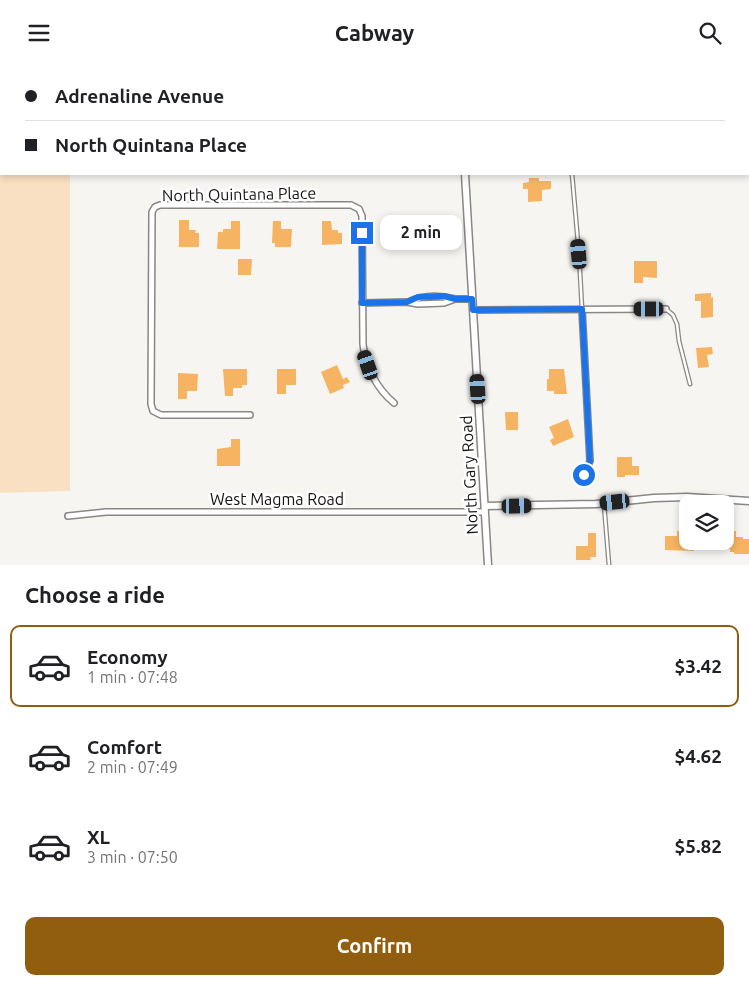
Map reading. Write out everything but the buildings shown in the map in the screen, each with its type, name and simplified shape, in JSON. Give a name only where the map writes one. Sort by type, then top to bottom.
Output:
[{"type":"street","name":"North Gary Road","points":[[465,175],[488,565]]},
{"type":"street","name":"North Quintana Place","points":[[250,415],[161,415],[153,411],[151,404],[152,212],[155,207],[160,205],[352,205],[359,209],[362,216],[364,355],[384,395],[394,403]]},
{"type":"street","points":[[362,303],[407,302],[418,304],[444,303],[455,299],[472,299]]},
{"type":"street","points":[[582,309],[590,461],[584,475]]},
{"type":"street","points":[[473,310],[666,309]]},
{"type":"street","points":[[485,509],[686,497],[749,501]]},
{"type":"street","name":"West Magma Road","points":[[68,516],[106,511],[485,509]]},
{"type":"lane","points":[[572,175],[582,309]]},
{"type":"lane","points":[[666,309],[673,315],[677,324],[679,341],[690,384]]},
{"type":"lane","points":[[604,503],[609,565]]},
{"type":"shaded area","points":[[0,175],[70,175],[70,491],[0,493]]},
{"type":"route","points":[[362,233],[362,303],[407,302],[418,297],[444,296],[455,299],[472,299],[473,310],[582,309],[590,461],[584,475]]}]
